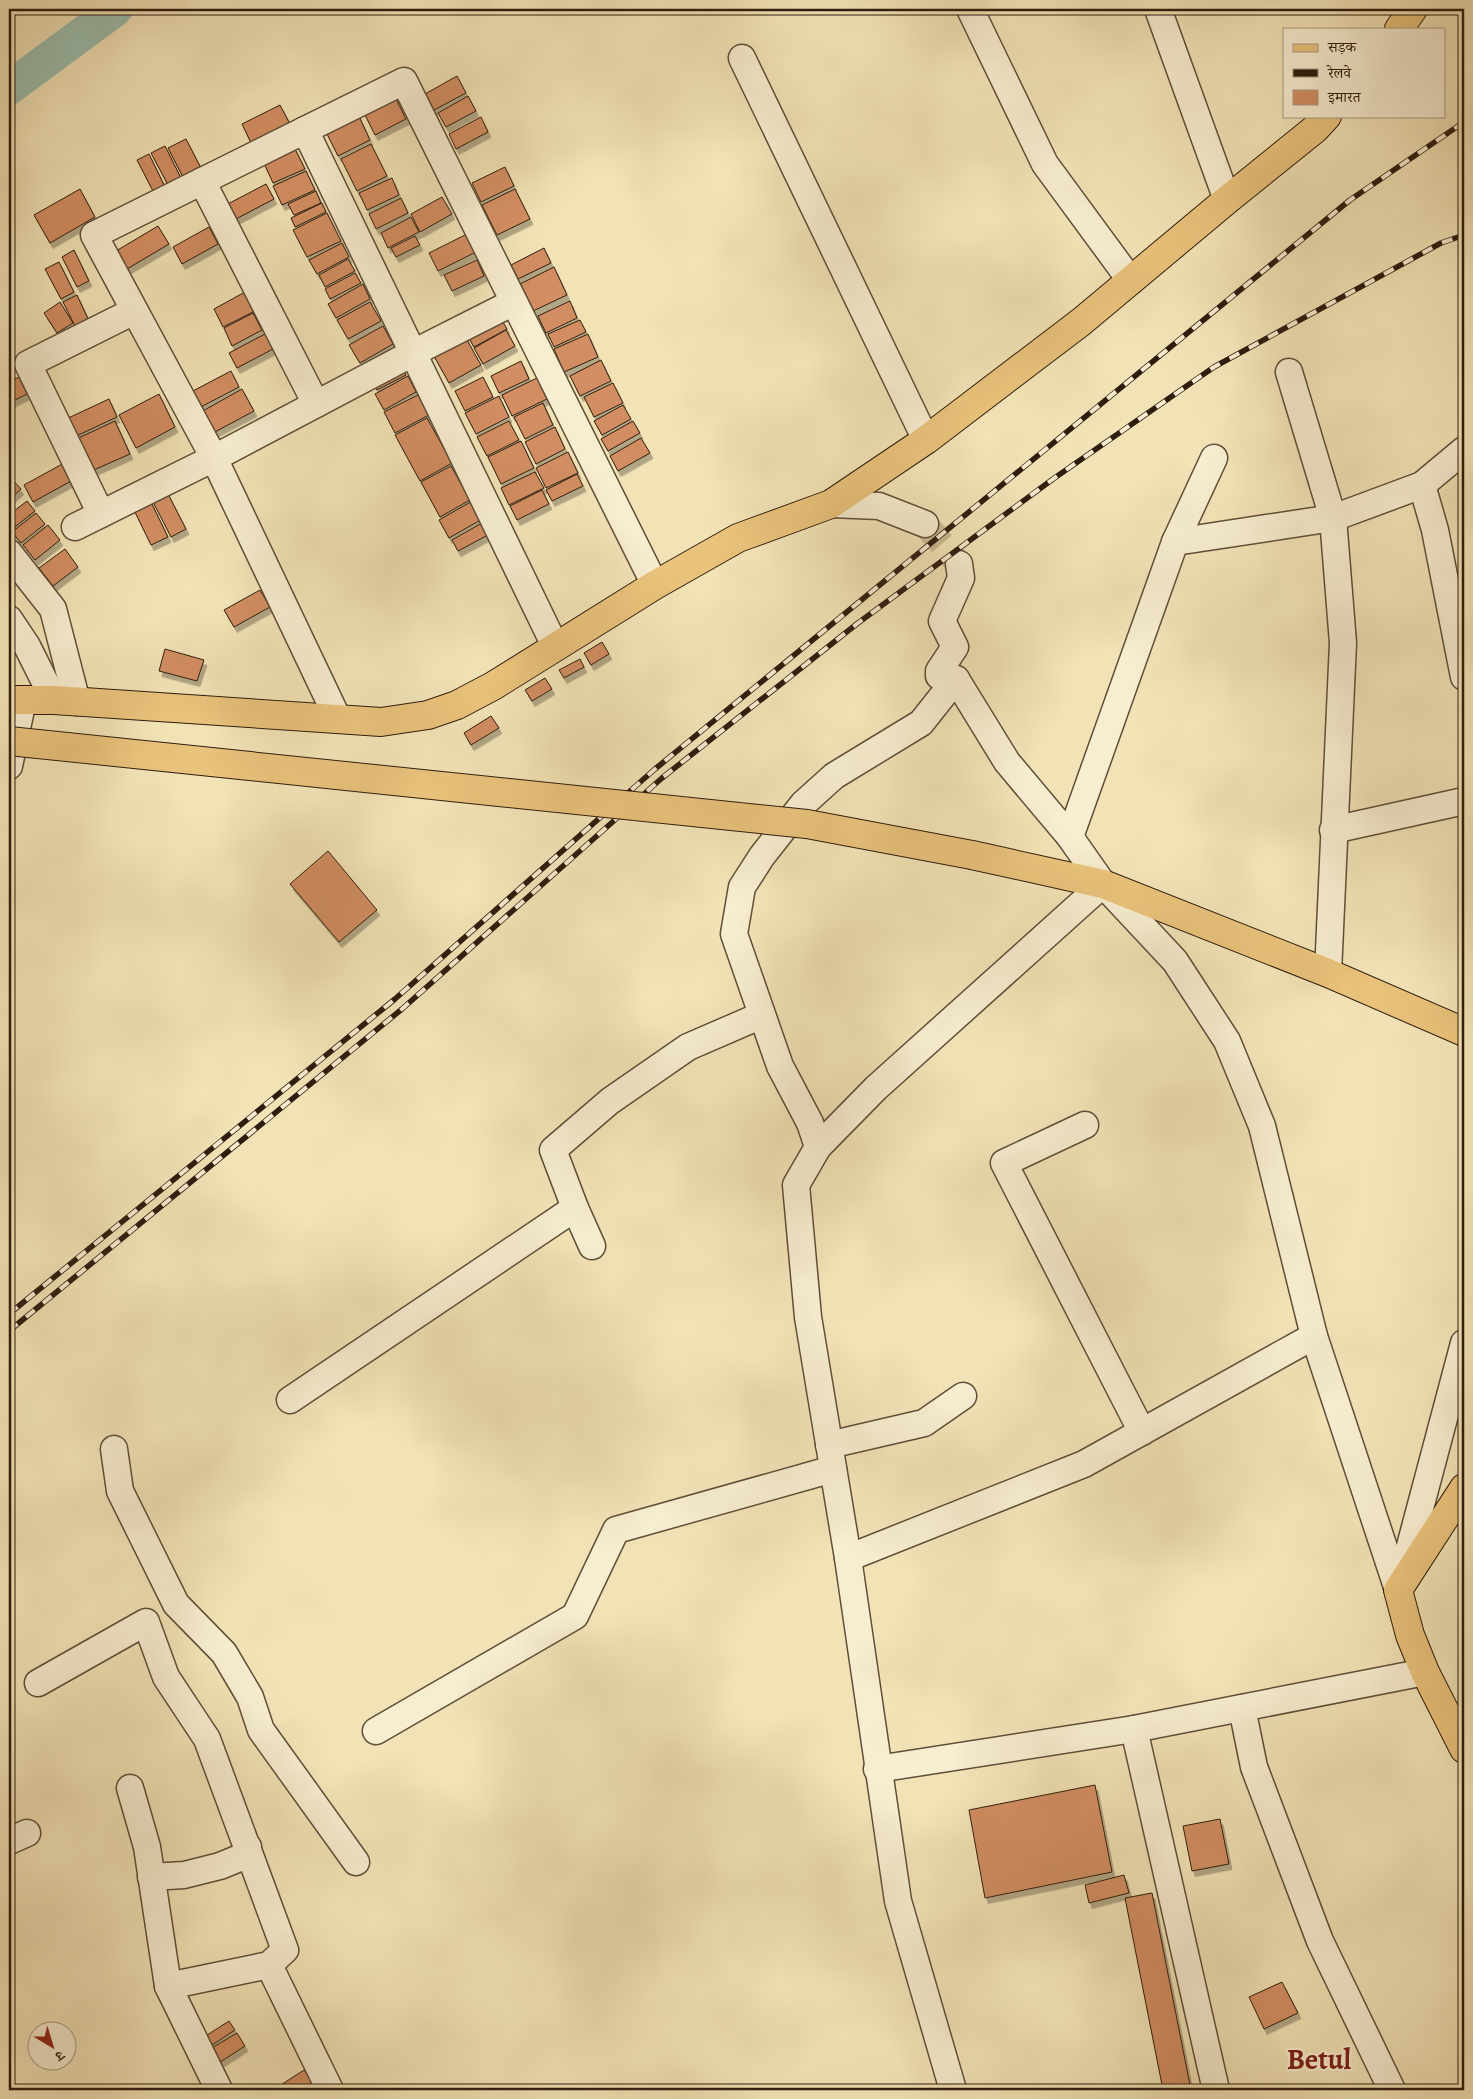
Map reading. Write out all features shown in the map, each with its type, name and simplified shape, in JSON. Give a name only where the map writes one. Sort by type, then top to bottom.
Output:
[{"type":"main road","points":[[1400,28],[1413,9]]},
{"type":"main road","points":[[16,700],[65,701],[381,722],[428,715],[457,705],[492,686],[655,585],[738,538],[831,504],[926,440],[1081,322],[1227,200],[1315,130],[1325,118]]},
{"type":"main road","points":[[9,741],[807,824],[972,855],[1103,884],[1328,973],[1464,1032]]},
{"type":"main road","points":[[1464,1488],[1398,1590],[1410,1635],[1425,1672],[1464,1750]]},
{"type":"street","points":[[970,9],[1046,164],[1131,281]]},
{"type":"street","points":[[1158,9],[1227,200]]},
{"type":"street","points":[[742,58],[926,440]]},
{"type":"street","points":[[338,719],[214,458],[94,235],[404,81],[655,585]]},
{"type":"street","points":[[305,130],[555,646]]},
{"type":"street","points":[[202,181],[316,404]]},
{"type":"street","points":[[75,527],[214,458],[514,302]]},
{"type":"street","points":[[100,514],[28,364],[134,311]]},
{"type":"street","points":[[1289,372],[1333,518],[1343,643],[1328,973]]},
{"type":"street","points":[[1175,542],[1333,518],[1422,485],[1464,450]]},
{"type":"street","points":[[1070,837],[1175,542],[1214,458]]},
{"type":"street","points":[[1422,485],[1435,530],[1464,676]]},
{"type":"street","points":[[831,504],[879,506],[925,524]]},
{"type":"street","points":[[9,553],[53,609],[65,701]]},
{"type":"street","points":[[959,564],[961,578],[942,620],[956,647],[939,671],[939,676],[956,679],[1007,762],[1070,837],[1103,884],[1175,961],[1227,1042],[1262,1126],[1314,1336],[1398,1590]]},
{"type":"street","points":[[9,619],[65,701]]},
{"type":"street","points":[[818,1147],[810,1123],[780,1066],[734,934],[742,887],[762,856],[804,804],[834,776],[921,723],[956,679]]},
{"type":"street","points":[[9,766],[16,700]]},
{"type":"street","points":[[1333,830],[1464,801]]},
{"type":"street","points":[[953,2090],[898,1901],[877,1769],[848,1558],[808,1316],[796,1185],[818,1147],[876,1088],[1103,884]]},
{"type":"street","points":[[592,1246],[553,1150],[610,1101],[688,1048],[762,1015]]},
{"type":"street","points":[[1086,1125],[1004,1163],[1142,1432]]},
{"type":"street","points":[[290,1400],[575,1208]]},
{"type":"street","points":[[848,1558],[1084,1464],[1314,1336]]},
{"type":"street","points":[[1398,1590],[1464,1343]]},
{"type":"street","points":[[376,1731],[575,1616],[616,1530],[831,1457],[924,1423],[963,1396]]},
{"type":"street","points":[[114,1449],[120,1491],[176,1604],[224,1653],[250,1697],[261,1730],[356,1862]]},
{"type":"street","points":[[38,1683],[176,1604]]},
{"type":"street","points":[[146,1622],[166,1677],[207,1739],[285,1950],[269,1965],[168,1986]]},
{"type":"street","points":[[877,1769],[1134,1729],[1425,1672]]},
{"type":"street","points":[[1242,1708],[1254,1767],[1320,1941],[1392,2090]]},
{"type":"street","points":[[1134,1729],[1216,2090]]},
{"type":"street","points":[[130,1788],[147,1847],[168,1986],[219,2090]]},
{"type":"street","points":[[151,1876],[184,1875],[220,1866],[242,1857],[248,1847]]},
{"type":"street","points":[[269,1965],[330,2090]]},
{"type":"building","points":[[457,76],[466,93],[434,110],[425,94]]},
{"type":"building","points":[[393,93],[406,119],[375,135],[362,109]]},
{"type":"building","points":[[468,96],[476,111],[446,127],[438,113]]},
{"type":"building","points":[[280,105],[290,124],[251,143],[242,124]]},
{"type":"building","points":[[355,108],[370,140],[338,156],[322,124]]},
{"type":"building","points":[[481,117],[488,132],[456,149],[449,134]]},
{"type":"building","points":[[186,139],[203,172],[185,181],[168,148]]},
{"type":"building","points":[[371,144],[387,176],[357,191],[341,159]]},
{"type":"building","points":[[293,145],[305,169],[273,183],[262,159]]},
{"type":"building","points":[[165,146],[181,178],[168,185],[151,153]]},
{"type":"building","points":[[149,154],[165,187],[154,193],[137,160]]},
{"type":"building","points":[[505,167],[514,186],[481,202],[472,183]]},
{"type":"building","points":[[306,171],[315,190],[282,205],[273,186]]},
{"type":"building","points":[[392,178],[399,195],[367,210],[359,193]]},
{"type":"building","points":[[266,184],[274,199],[234,220],[226,205]]},
{"type":"building","points":[[80,189],[95,217],[50,243],[34,215]]},
{"type":"building","points":[[515,189],[530,219],[497,235],[482,205]]},
{"type":"building","points":[[316,191],[321,203],[294,215],[288,204]]},
{"type":"building","points":[[442,197],[452,214],[420,232],[411,214]]},
{"type":"building","points":[[401,198],[408,213],[376,229],[369,214]]},
{"type":"building","points":[[322,203],[326,212],[295,227],[291,218]]},
{"type":"building","points":[[327,213],[341,241],[307,257],[293,230]]},
{"type":"building","points":[[411,217],[419,232],[388,248],[381,233]]},
{"type":"building","points":[[158,226],[169,244],[127,269],[116,251]]},
{"type":"building","points":[[209,227],[218,244],[182,264],[173,247]]},
{"type":"building","points":[[467,234],[476,252],[438,271],[429,253]]},
{"type":"building","points":[[415,236],[420,245],[396,257],[391,248]]},
{"type":"building","points":[[342,243],[349,257],[317,274],[309,260]]},
{"type":"building","points":[[544,248],[551,263],[518,279],[511,265]]},
{"type":"building","points":[[74,250],[89,281],[77,287],[62,257]]},
{"type":"building","points":[[348,259],[355,271],[325,287],[319,275]]},
{"type":"building","points":[[477,260],[484,276],[452,291],[444,275]]},
{"type":"building","points":[[59,262],[74,292],[61,299],[45,269]]},
{"type":"building","points":[[554,267],[567,295],[533,311],[520,284]]},
{"type":"building","points":[[355,273],[361,283],[330,299],[325,289]]},
{"type":"building","points":[[363,284],[370,299],[336,318],[328,304]]},
{"type":"building","points":[[245,292],[255,311],[223,327],[214,309]]},
{"type":"building","points":[[77,295],[89,321],[76,328],[63,302]]},
{"type":"building","points":[[570,301],[577,318],[546,333],[538,316]]},
{"type":"building","points":[[60,302],[73,323],[57,333],[44,313]]},
{"type":"building","points":[[370,302],[381,321],[348,339],[337,320]]},
{"type":"building","points":[[497,312],[507,329],[474,347],[464,330]]},
{"type":"building","points":[[253,313],[262,330],[232,346],[224,328]]},
{"type":"building","points":[[580,320],[586,332],[554,347],[548,334]]},
{"type":"building","points":[[383,326],[393,344],[360,363],[349,345]]},
{"type":"building","points":[[506,330],[515,346],[483,364],[474,348]]},
{"type":"building","points":[[462,331],[481,365],[449,383],[430,349]]},
{"type":"building","points":[[265,334],[273,349],[237,368],[229,353]]},
{"type":"building","points":[[588,334],[598,357],[564,372],[554,349]]},
{"type":"building","points":[[601,360],[611,381],[580,396],[570,376]]},
{"type":"building","points":[[521,361],[529,379],[499,393],[491,376]]},
{"type":"building","points":[[399,362],[406,375],[377,390],[370,378]]},
{"type":"building","points":[[231,371],[239,387],[199,408],[191,392]]},
{"type":"building","points":[[408,376],[416,392],[384,410],[375,394]]},
{"type":"building","points":[[19,377],[27,394],[9,403],[9,382]]},
{"type":"building","points":[[483,377],[493,397],[465,411],[455,391]]},
{"type":"building","points":[[537,378],[547,399],[512,416],[502,395]]},
{"type":"building","points":[[613,383],[623,403],[594,417],[584,397]]},
{"type":"building","points":[[242,389],[254,411],[213,433],[201,412]]},
{"type":"building","points":[[159,394],[175,427],[136,448],[119,415]]},
{"type":"building","points":[[418,395],[429,415],[395,433],[384,412]]},
{"type":"building","points":[[499,396],[509,417],[476,434],[465,413]]},
{"type":"building","points":[[109,399],[117,417],[72,438],[64,420]]},
{"type":"building","points":[[543,403],[553,425],[525,439],[514,417]]},
{"type":"building","points":[[623,405],[631,419],[602,435],[594,421]]},
{"type":"building","points":[[427,418],[452,463],[420,481],[395,435]]},
{"type":"building","points":[[115,421],[130,454],[87,473],[72,441]]},
{"type":"building","points":[[509,421],[519,440],[487,456],[477,437]]},
{"type":"building","points":[[633,421],[640,433],[608,451],[601,439]]},
{"type":"building","points":[[555,427],[565,449],[536,464],[525,442]]},
{"type":"building","points":[[641,438],[650,453],[618,471],[610,456]]},
{"type":"building","points":[[521,441],[534,468],[501,484],[488,457]]},
{"type":"building","points":[[568,452],[578,473],[546,488],[536,468]]},
{"type":"building","points":[[64,463],[73,480],[33,502],[24,485]]},
{"type":"building","points":[[451,466],[470,500],[440,517],[421,482]]},
{"type":"building","points":[[535,472],[544,488],[509,505],[501,488]]},
{"type":"building","points":[[577,474],[583,486],[552,501],[546,490]]},
{"type":"building","points":[[11,478],[21,489],[9,500],[9,480]]},
{"type":"building","points":[[166,490],[186,529],[171,537],[151,498]]},
{"type":"building","points":[[542,490],[549,504],[517,520],[510,506]]},
{"type":"building","points":[[149,498],[168,537],[151,545],[132,506]]},
{"type":"building","points":[[474,500],[484,518],[449,538],[439,520]]},
{"type":"building","points":[[27,501],[35,511],[11,530],[9,528],[9,515]]},
{"type":"building","points":[[36,513],[45,524],[21,543],[12,532]]},
{"type":"building","points":[[482,523],[488,535],[458,551],[452,540]]},
{"type":"building","points":[[48,525],[60,540],[35,560],[23,545]]},
{"type":"building","points":[[65,549],[78,567],[53,586],[39,568]]},
{"type":"building","points":[[260,590],[270,607],[234,627],[224,610]]},
{"type":"building","points":[[602,642],[609,654],[591,665],[584,653]]},
{"type":"building","points":[[165,649],[204,660],[197,681],[159,671]]},
{"type":"building","points":[[580,659],[584,667],[564,678],[559,670]]},
{"type":"building","points":[[545,678],[552,689],[532,701],[525,690]]},
{"type":"building","points":[[491,716],[499,728],[471,745],[464,733]]},
{"type":"building","points":[[328,851],[377,910],[339,942],[290,884]]},
{"type":"building","points":[[1095,1785],[1112,1872],[985,1898],[969,1810]]},
{"type":"building","points":[[1220,1819],[1229,1864],[1192,1871],[1183,1826]]},
{"type":"building","points":[[1124,1875],[1129,1893],[1089,1903],[1085,1885]]},
{"type":"building","points":[[1152,1893],[1191,2090],[1163,2090],[1125,1898]]},
{"type":"building","points":[[1282,1982],[1298,2013],[1264,2029],[1249,1997]]},
{"type":"building","points":[[229,2021],[235,2030],[206,2049],[201,2039]]},
{"type":"building","points":[[237,2033],[245,2046],[214,2066],[205,2052]]},
{"type":"building","points":[[304,2070],[318,2090],[273,2090]]},
{"type":"waterway","points":[[9,88],[116,9]]},
{"type":"tunnel","points":[[925,524],[959,564]]},
{"type":"railway","points":[[9,1314],[395,999],[655,769],[1350,200],[1464,122]]},
{"type":"railway","points":[[9,1331],[402,1009],[662,778],[858,623],[1053,479],[1214,367],[1441,243],[1464,235]]},
{"type":"district","name":"Betul","points":[[1319,2059]]}]
